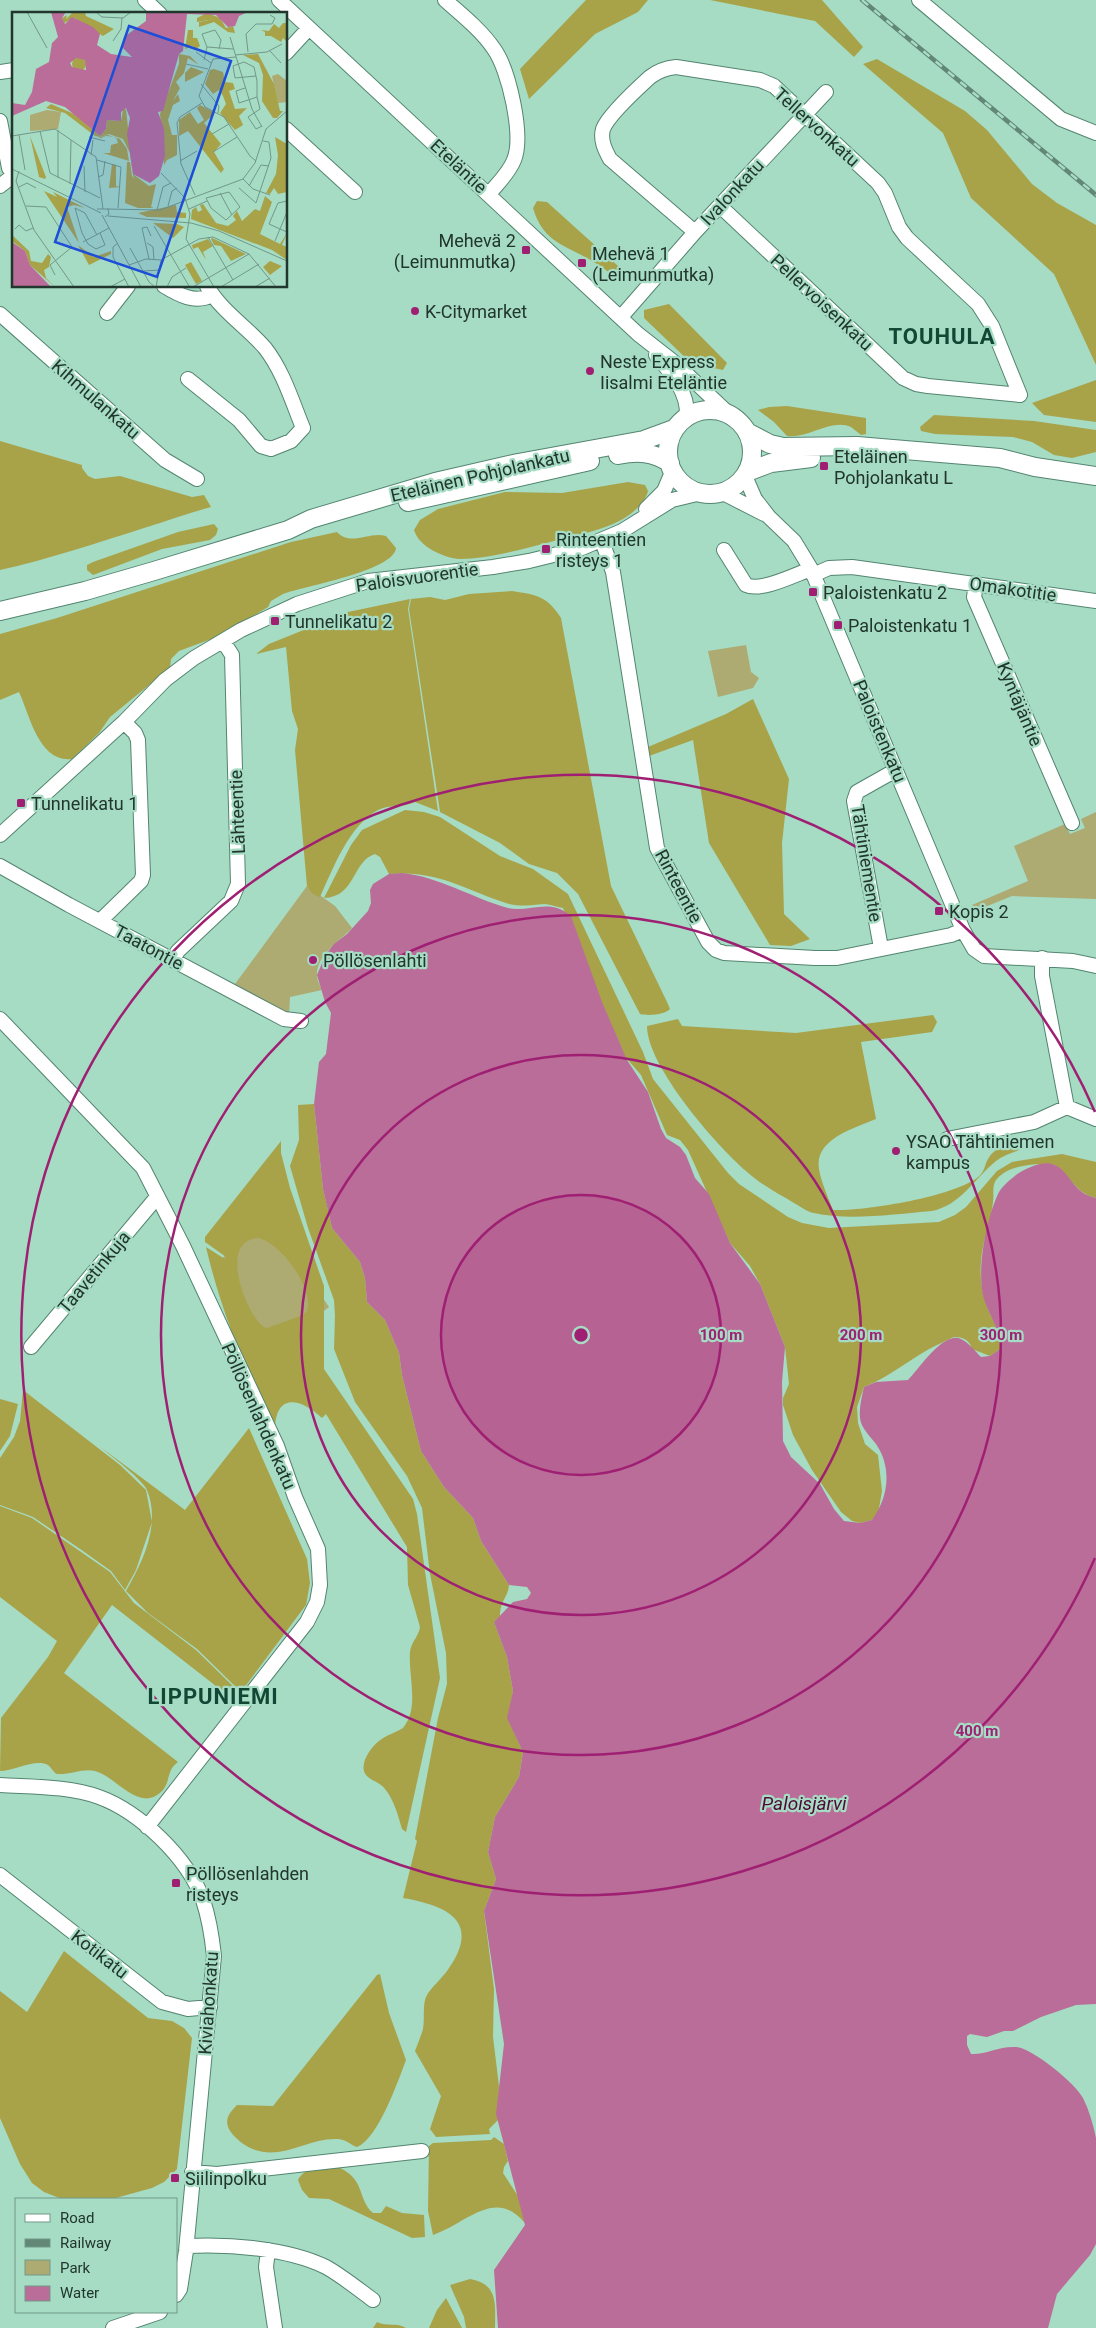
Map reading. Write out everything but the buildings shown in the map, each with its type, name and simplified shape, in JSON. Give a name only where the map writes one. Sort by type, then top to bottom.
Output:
[{"type":"main road","points":[[746,474],[752,454],[747,432],[740,422],[728,413],[706,410],[687,416],[674,429],[669,445],[671,466],[686,486],[701,493],[721,492],[731,488],[746,474],[788,459],[842,456],[879,457],[999,468],[1036,467]]},
{"type":"main road","name":"Eteläinen Pohjolankatu","points":[[288,530],[310,519],[435,482],[518,463],[644,440],[674,429]]},
{"type":"main road","points":[[747,432],[760,440],[783,447],[857,446],[1000,458],[1036,467],[1096,476]]},
{"type":"main road","name":"Eteläinen Pohjolankatu","points":[[0,611],[94,589],[288,530],[310,527],[410,501],[625,454],[645,452],[660,456],[671,466]]},
{"type":"street","points":[[145,0],[156,12]]},
{"type":"street","name":"Eteläntie","points":[[280,0],[638,334],[680,386],[686,398],[687,416]]},
{"type":"street","points":[[445,0],[482,33],[501,60],[514,112],[517,145],[515,159],[489,194]]},
{"type":"street","points":[[918,0],[1061,120],[1096,133]]},
{"type":"street","points":[[288,51],[309,28]]},
{"type":"street","name":"Tellervonkatu","points":[[695,232],[610,159],[605,151],[602,137],[609,120],[650,77],[664,69],[676,67],[760,80],[774,86],[878,183],[899,227],[907,238],[978,304],[992,326],[1020,396]]},
{"type":"street","name":"Ivalonkatu","points":[[621,317],[695,232],[826,92]]},
{"type":"street","points":[[0,120],[9,168],[12,172]]},
{"type":"street","points":[[288,131],[355,192]]},
{"type":"street","points":[[0,186],[12,177]]},
{"type":"street","name":"Pellervoisenkatu","points":[[720,206],[903,378],[916,384],[928,386],[1020,396]]},
{"type":"street","points":[[106,312],[126,288]]},
{"type":"street","points":[[168,288],[193,299],[204,299],[210,291],[271,357],[284,379],[304,428],[291,441],[271,449],[262,446],[239,420],[188,379]]},
{"type":"street","name":"Kihmulankatu","points":[[0,314],[166,460],[196,479]]},
{"type":"street","name":"Eteläntie","points":[[638,334],[675,363],[728,413]]},
{"type":"street","name":"Paloisvuorentie","points":[[641,519],[647,508],[664,491],[671,466]]},
{"type":"street","name":"Paloistenkatu","points":[[746,474],[755,499],[769,517],[794,541],[812,572],[969,941],[978,953],[991,957],[1042,958]]},
{"type":"street","name":"Paloistenkatu","points":[[721,492],[769,517]]},
{"type":"street","name":"Paloisvuorentie","points":[[0,835],[124,722],[165,680],[194,658],[241,630],[298,604],[368,581],[529,561],[565,553],[602,541],[672,500],[701,493]]},
{"type":"street","name":"Rinteentie","points":[[602,541],[613,572],[657,848],[708,942],[716,950],[724,953],[837,958],[950,935],[964,930]]},
{"type":"street","name":"Omakotitie","points":[[724,550],[746,585],[751,588],[829,568],[852,566],[1096,601]]},
{"type":"street","name":"Kyntäjäntie","points":[[976,584],[974,597],[1072,823]]},
{"type":"street","name":"Lähteentie","points":[[173,959],[178,951],[231,901],[238,884],[232,655],[223,641]]},
{"type":"street","points":[[100,921],[141,881],[143,875],[138,740],[136,733],[124,722]]},
{"type":"street","name":"Tähtiniementie","points":[[881,948],[854,801],[857,792],[896,770]]},
{"type":"street","name":"Taatontie","points":[[0,866],[284,1019],[301,1020]]},
{"type":"street","points":[[1067,1107],[1042,976],[1042,958],[1096,966]]},
{"type":"street","name":"Pöllösenlahdenkatu","points":[[0,1020],[143,1168],[183,1246],[276,1446],[295,1497],[318,1549],[320,1584],[316,1602],[307,1622],[147,1826]]},
{"type":"street","points":[[947,1139],[1034,1122],[1067,1107],[1096,1119]]},
{"type":"street","name":"Taavetinkuja","points":[[32,1347],[157,1197]]},
{"type":"street","name":"Kiviahonkatu","points":[[0,1785],[80,1792],[98,1796],[119,1805],[165,1842],[180,1861],[202,1899],[212,1937],[214,1956],[180,2289],[178,2292]]},
{"type":"street","name":"Kotikatu","points":[[0,1875],[162,2002],[188,2009],[210,2007]]},
{"type":"street","points":[[192,2172],[217,2174],[422,2151]]},
{"type":"street","points":[[183,2249],[268,2250],[290,2255],[326,2267],[373,2300]]},
{"type":"street","points":[[268,2250],[266,2267],[275,2328]]},
{"type":"street","points":[[113,2328],[157,2313]]},
{"type":"green space","points":[[746,645],[751,672],[759,678],[753,688],[718,697],[708,651]]},
{"type":"green space","points":[[1096,812],[1096,899],[1012,896],[975,911],[972,905],[1028,881],[1014,846],[1065,824],[1070,834],[1085,828],[1081,819]]},
{"type":"green space","points":[[307,886],[335,906],[352,928],[330,948],[321,961],[317,975],[322,990],[290,997],[289,1015],[235,984]]},
{"type":"green space","points":[[269,1220],[329,1307],[275,1349],[215,1264]]},
{"type":"shaded area","points":[[586,0],[648,0],[638,12],[595,34],[529,99],[520,69]]},
{"type":"shaded area","points":[[710,0],[822,0],[863,47],[854,57],[815,21]]},
{"type":"shaded area","points":[[877,59],[965,111],[987,130],[1032,184],[1057,203],[1096,225],[1096,365],[1054,274],[971,198],[943,133],[863,64]]},
{"type":"shaded area","points":[[537,201],[547,202],[628,275],[621,283],[600,266],[550,237],[538,220],[533,208]]},
{"type":"shaded area","points":[[669,304],[727,363],[723,370],[691,363],[644,318],[644,310]]},
{"type":"shaded area","points":[[1096,380],[1096,422],[1044,415],[1032,403]]},
{"type":"shaded area","points":[[787,406],[866,418],[866,434],[861,435],[851,427],[836,425],[803,435],[787,436],[774,422],[758,410]]},
{"type":"shaded area","points":[[934,415],[1034,421],[1096,430],[1096,452],[1072,458],[1054,455],[1032,442],[1013,437],[935,434],[921,431],[920,427]]},
{"type":"shaded area","points":[[0,441],[82,465],[88,476],[95,479],[120,476],[192,497],[204,495],[211,507],[37,561],[0,570]]},
{"type":"shaded area","points":[[628,482],[645,485],[648,491],[643,502],[624,518],[591,532],[507,553],[471,559],[454,558],[440,554],[421,542],[414,530],[420,520],[438,509],[505,492],[562,493]]},
{"type":"shaded area","points":[[214,524],[218,529],[216,535],[210,540],[162,549],[93,575],[87,570],[87,565],[93,562],[178,532]]},
{"type":"shaded area","points":[[337,532],[342,536],[354,539],[373,535],[386,536],[396,548],[391,556],[380,564],[347,577],[283,594],[271,601],[268,607],[222,635],[179,651],[171,659],[170,668],[110,717],[99,733],[72,759],[61,758],[51,754],[44,746],[37,736],[19,692],[0,700],[0,634],[57,618],[291,542]]},
{"type":"shaded area","points":[[512,591],[541,598],[551,605],[561,618],[611,886],[670,1009],[664,1013],[640,1014],[578,894],[557,873],[529,864],[500,843],[440,812],[409,609],[411,599],[430,597],[445,600],[469,594]]},
{"type":"shaded area","points":[[410,599],[408,609],[438,811],[415,802],[383,808],[368,817],[350,837],[336,861],[320,897],[313,894],[307,886],[295,750],[298,729],[292,711],[286,647],[256,654],[269,644],[348,612]]},
{"type":"shaded area","points":[[753,699],[789,779],[782,843],[784,914],[810,939],[791,946],[770,945],[709,843],[693,740],[649,756],[648,747],[726,714]]},
{"type":"shaded area","points":[[405,810],[424,812],[440,817],[500,856],[533,869],[568,894],[643,1052],[653,1079],[728,1173],[739,1184],[788,1217],[802,1223],[829,1228],[939,1222],[955,1215],[966,1207],[997,1171],[1012,1162],[1062,1154],[1096,1162],[1096,1198],[1081,1190],[1059,1168],[1049,1164],[1014,1168],[996,1180],[992,1210],[982,1254],[981,1275],[982,1288],[988,1310],[999,1335],[1000,1349],[990,1356],[972,1349],[970,1344],[964,1339],[955,1337],[928,1350],[883,1378],[864,1387],[857,1407],[858,1423],[865,1444],[878,1455],[882,1491],[878,1514],[872,1520],[860,1523],[852,1521],[841,1512],[812,1470],[793,1435],[783,1405],[783,1398],[789,1384],[785,1347],[760,1284],[750,1266],[730,1243],[688,1150],[680,1140],[667,1135],[641,1075],[622,1053],[563,908],[546,904],[522,906],[509,904],[438,878],[423,875],[389,874],[380,857],[375,854],[362,864],[342,892],[324,898],[351,845],[362,830]]},
{"type":"shaded area","points":[[933,1015],[937,1022],[932,1032],[861,1042],[876,1119],[838,1136],[829,1142],[823,1150],[819,1159],[819,1169],[833,1210],[848,1210],[908,1202],[948,1191],[980,1176],[991,1154],[1001,1147],[1031,1138],[1033,1145],[1000,1158],[959,1197],[942,1208],[932,1211],[873,1216],[842,1216],[811,1212],[751,1176],[701,1124],[670,1083],[650,1043],[647,1026],[678,1019],[682,1026],[796,1033]]},
{"type":"shaded area","points":[[314,1104],[323,1189],[332,1228],[360,1262],[365,1278],[367,1302],[385,1320],[399,1353],[402,1375],[421,1451],[444,1487],[473,1518],[481,1541],[509,1585],[501,1607],[500,1617],[494,1622],[507,1657],[513,1691],[508,1719],[523,1752],[519,1777],[495,1817],[488,1852],[496,1879],[484,1911],[494,1989],[493,2037],[499,2086],[498,2120],[489,2129],[490,2134],[436,2137],[430,2129],[441,2096],[415,2051],[423,2029],[425,1998],[447,1971],[457,1954],[461,1940],[461,1928],[455,1919],[446,1912],[420,1901],[403,1898],[417,1841],[415,1839],[438,1718],[447,1684],[446,1653],[430,1574],[422,1508],[407,1476],[355,1402],[334,1349],[334,1300],[308,1228],[290,1166],[299,1140],[298,1105]]},
{"type":"shaded area","points":[[281,1141],[281,1153],[290,1188],[324,1286],[324,1369],[413,1499],[417,1514],[440,1678],[406,1832],[402,1829],[388,1793],[381,1785],[366,1775],[364,1761],[372,1747],[382,1739],[403,1728],[411,1711],[410,1652],[420,1627],[408,1585],[407,1547],[326,1414],[322,1418],[313,1411],[296,1403],[283,1405],[276,1420],[275,1433],[227,1319],[206,1247],[225,1259],[226,1257],[205,1242],[205,1237]],"holes":[[[258,1238],[267,1241],[294,1268],[306,1291],[308,1302],[307,1311],[303,1315],[267,1328],[260,1324],[253,1314],[240,1283],[237,1267],[239,1253],[245,1243]]]},
{"type":"shaded area","points":[[23,1390],[120,1465],[146,1490],[152,1522],[136,1570],[125,1590],[111,1571],[33,1517],[0,1505],[0,1458],[14,1437],[20,1421]]},
{"type":"shaded area","points":[[0,1399],[18,1404],[10,1436],[0,1451]]},
{"type":"shaded area","points":[[249,1428],[307,1559],[310,1583],[306,1605],[241,1692],[197,1649],[148,1613],[126,1591],[144,1555],[148,1542],[152,1516],[151,1503],[144,1485],[99,1446],[185,1510]]},
{"type":"shaded area","points":[[0,1506],[32,1518],[110,1572],[134,1603],[196,1650],[240,1693],[230,1697],[112,1605],[64,1673],[178,1762],[174,1765],[164,1788],[152,1797],[136,1796],[103,1774],[95,1771],[86,1770],[57,1774],[48,1765],[37,1763],[0,1771],[1,1718],[48,1657],[57,1641],[0,1597]]},
{"type":"shaded area","points":[[64,1951],[148,2018],[172,2021],[184,2028],[192,2038],[177,2169],[164,2182],[152,2188],[116,2198],[59,2198],[44,2192],[32,2183],[20,2164],[0,2118],[0,1991],[27,2012]]},
{"type":"shaded area","points":[[380,1974],[389,2013],[406,2060],[380,2121],[365,2142],[357,2147],[344,2140],[324,2140],[290,2150],[268,2152],[256,2150],[238,2140],[230,2131],[227,2122],[232,2110],[237,2105],[273,2106],[377,1975]]},
{"type":"shaded area","points":[[494,2137],[504,2144],[508,2161],[503,2173],[518,2196],[525,2223],[514,2213],[503,2208],[491,2208],[480,2211],[433,2235],[428,2211],[429,2146],[433,2143],[491,2140]]},
{"type":"shaded area","points":[[335,2166],[352,2176],[357,2182],[364,2201],[373,2213],[381,2213],[386,2206],[402,2213],[424,2215],[425,2237],[412,2238],[329,2199],[309,2198],[302,2190],[298,2180],[301,2175],[314,2168]]},
{"type":"shaded area","points":[[470,2279],[486,2286],[491,2291],[495,2304],[495,2328],[466,2328],[464,2317],[450,2285]]},
{"type":"shaded area","points":[[446,2298],[462,2328],[429,2328],[437,2310]]},
{"type":"shaded area","points":[[377,2322],[399,2325],[406,2328],[373,2328]]},
{"type":"water","name":"Paloisjärvi","points":[[402,873],[443,883],[508,908],[555,907],[571,916],[602,1002],[627,1060],[648,1092],[661,1129],[666,1138],[680,1147],[686,1155],[695,1178],[709,1194],[730,1243],[760,1284],[785,1347],[782,1382],[783,1441],[791,1457],[820,1484],[834,1509],[844,1521],[860,1523],[872,1520],[878,1511],[885,1492],[885,1462],[876,1444],[866,1432],[861,1422],[860,1406],[864,1387],[876,1382],[908,1380],[939,1345],[954,1338],[966,1342],[981,1357],[990,1356],[1000,1349],[999,1336],[984,1299],[981,1275],[986,1232],[1001,1189],[1024,1170],[1048,1163],[1063,1171],[1081,1191],[1096,1198],[1096,2004],[1076,2005],[1041,2017],[1013,2031],[1004,2031],[987,2037],[970,2034],[967,2036],[967,2045],[971,2054],[1016,2047],[1032,2053],[1063,2076],[1078,2092],[1083,2098],[1092,2122],[1096,2138],[1096,2244],[1090,2255],[1057,2294],[1048,2328],[498,2328],[494,2270],[525,2225],[496,2114],[504,2044],[484,1911],[496,1879],[488,1852],[495,1817],[519,1777],[523,1752],[507,1718],[513,1691],[507,1657],[494,1622],[513,1602],[527,1599],[531,1593],[527,1587],[509,1585],[481,1541],[473,1518],[444,1487],[421,1451],[402,1375],[399,1353],[385,1320],[367,1302],[365,1278],[360,1262],[332,1228],[323,1189],[314,1104],[319,1062],[326,1054],[331,1013],[325,1002],[317,975],[326,954],[368,911],[371,903],[370,890],[373,884],[389,874]]},
{"type":"railway","points":[[862,0],[1096,195]]},
{"type":"place","name":"Mehevä 2 (Leimunmutka)","points":[[526,250]]},
{"type":"place","name":"Mehevä 1 (Leimunmutka)","points":[[582,263]]},
{"type":"place","name":"K-Citymarket","points":[[415,311]]},
{"type":"place","name":"Neste Express Iisalmi Eteläntie","points":[[590,371]]},
{"type":"place","name":"Eteläinen Pohjolankatu L","points":[[824,466]]},
{"type":"place","name":"Rinteentien risteys 1","points":[[546,549]]},
{"type":"place","name":"Paloistenkatu 2","points":[[813,592]]},
{"type":"place","name":"Tunnelikatu 2","points":[[275,621]]},
{"type":"place","name":"Paloistenkatu 1","points":[[838,625]]},
{"type":"place","name":"Tunnelikatu 1","points":[[21,803]]},
{"type":"place","name":"Kopis 2","points":[[939,911]]},
{"type":"place","name":"Pöllösenlahti","points":[[313,960]]},
{"type":"place","name":"YSAO Tähtiniemen kampus","points":[[896,1151]]},
{"type":"place","name":"Pöllösenlahden risteys","points":[[176,1883]]},
{"type":"place","name":"Siilinpolku","points":[[175,2178]]},
{"type":"district","name":"TOUHULA","points":[[942,336]]},
{"type":"district","name":"LIPPUNIEMI","points":[[213,1696]]}]
